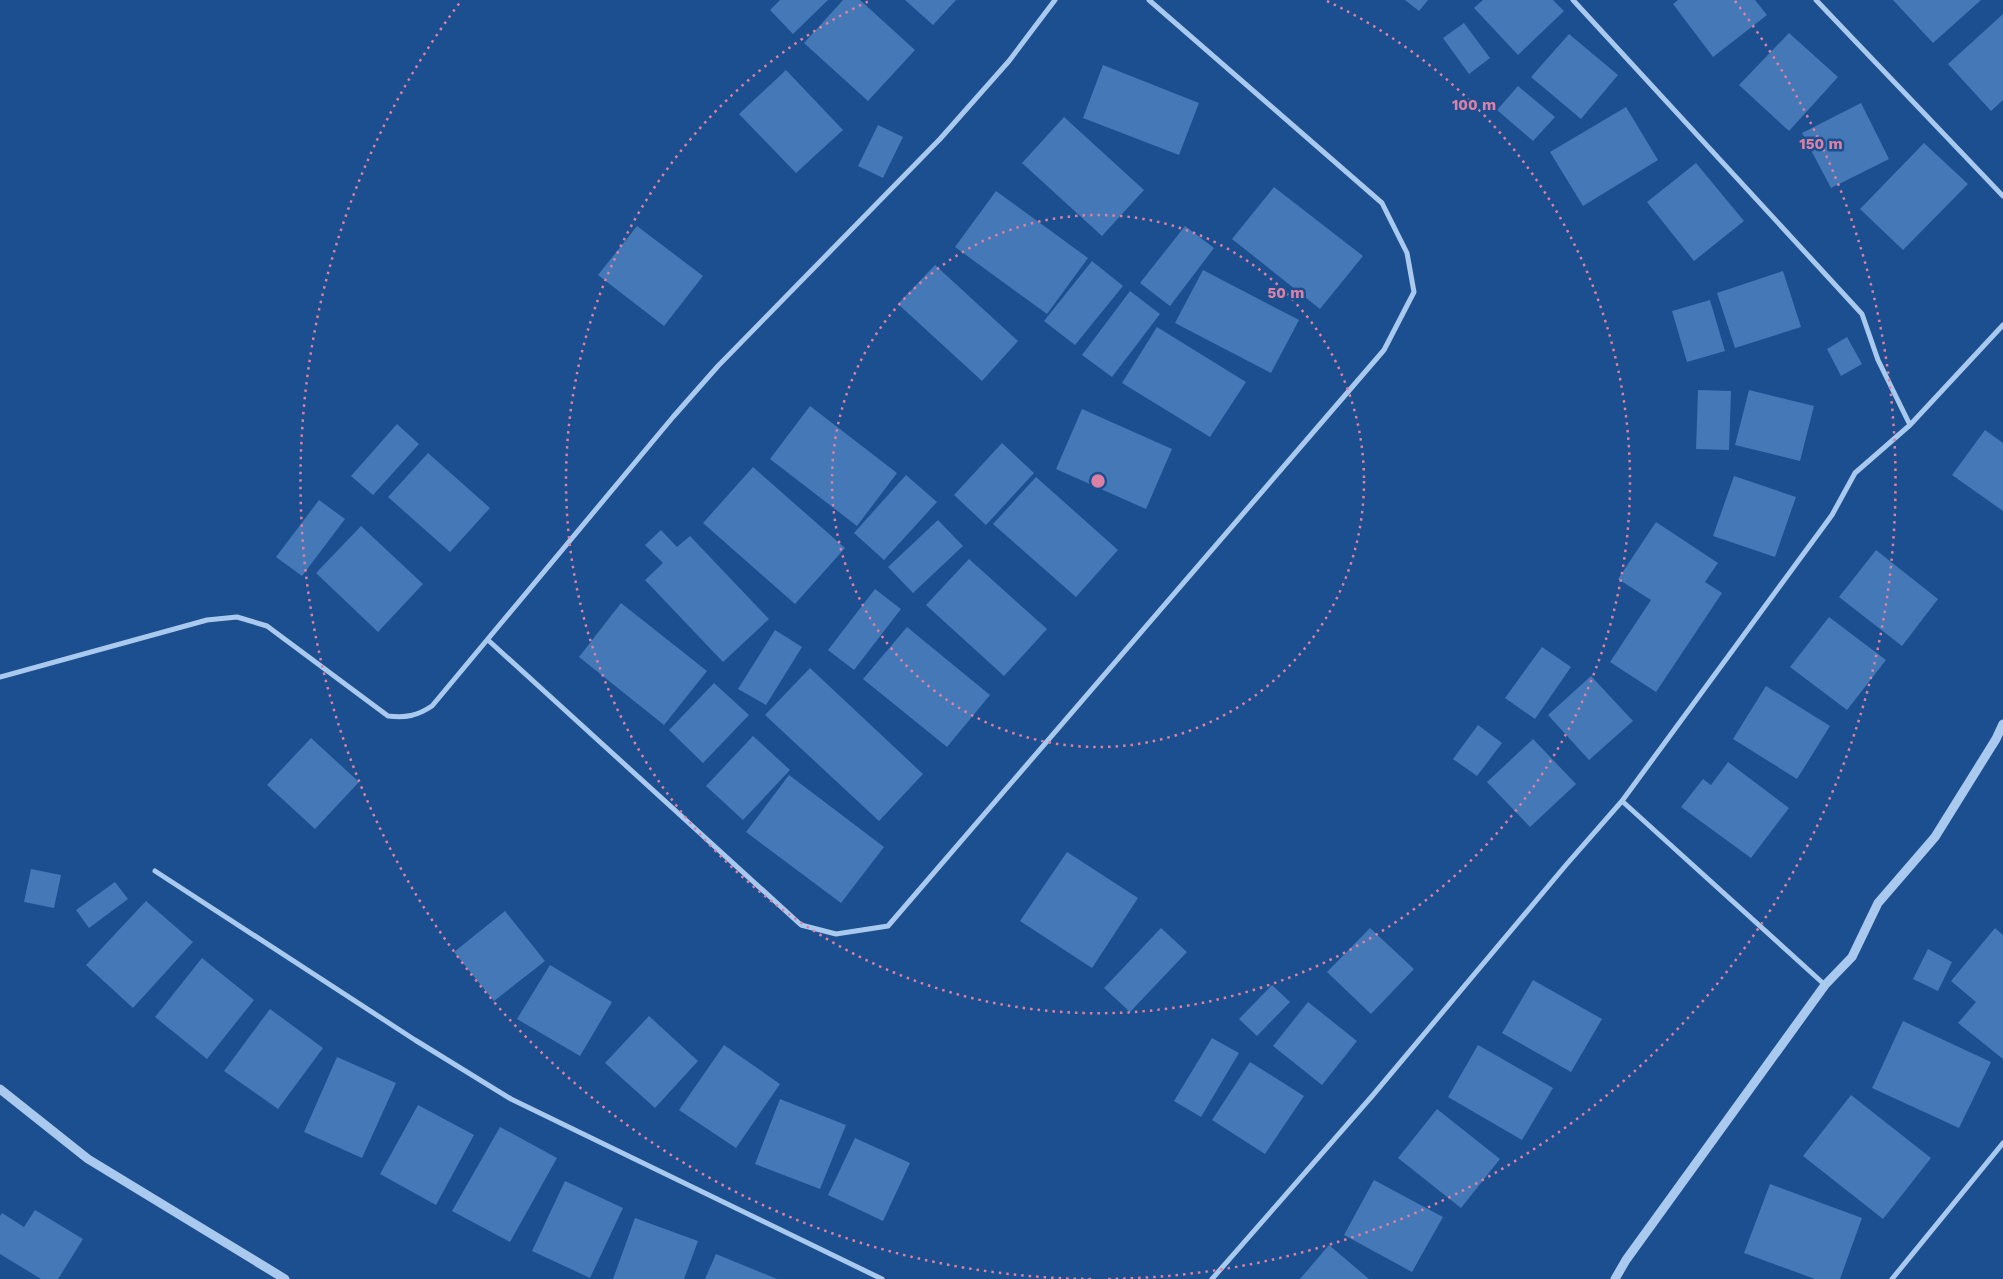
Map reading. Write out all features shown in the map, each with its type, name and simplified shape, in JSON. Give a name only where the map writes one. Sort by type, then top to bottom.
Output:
[{"type":"street","points":[[0,677],[207,620],[237,618],[267,626],[388,716],[404,718],[421,713],[432,706],[712,373],[940,139],[1009,61],[1055,0]]},
{"type":"street","points":[[488,640],[802,925],[836,934],[888,926],[1384,350],[1414,292],[1407,253],[1382,203],[1149,0]]},
{"type":"street","points":[[1573,0],[1862,314],[1878,360],[1910,425]]},
{"type":"street","points":[[1816,0],[2003,196]]},
{"type":"street","points":[[1212,1279],[1372,1095],[1622,801],[1832,515],[1855,473],[1910,425],[2003,325]]},
{"type":"street","points":[[1615,1279],[1626,1260],[1826,985],[1852,957],[1878,903],[1936,837],[1996,739],[2003,724]]},
{"type":"street","points":[[1622,801],[1826,985]]},
{"type":"street","points":[[155,870],[415,1040],[511,1099],[882,1279]]},
{"type":"street","points":[[0,1089],[88,1159],[285,1279]]},
{"type":"street","points":[[1892,1279],[2003,1143]]},
{"type":"building","points":[[780,0],[828,0],[793,34],[770,10]]},
{"type":"building","points":[[843,0],[860,0],[915,50],[868,101],[804,43]]},
{"type":"building","points":[[905,0],[956,0],[933,25]]},
{"type":"building","points":[[1405,0],[1428,0],[1419,11]]},
{"type":"building","points":[[1483,0],[1553,0],[1564,11],[1518,55],[1474,8]]},
{"type":"building","points":[[1678,0],[1755,0],[1767,15],[1713,57],[1673,4]]},
{"type":"building","points":[[1893,0],[1981,0],[1933,43]]},
{"type":"building","points":[[2003,14],[2003,100],[1991,111],[1948,64]]},
{"type":"building","points":[[1464,23],[1490,58],[1469,74],[1443,38]]},
{"type":"building","points":[[1789,33],[1838,77],[1789,131],[1739,85]]},
{"type":"building","points":[[1569,34],[1618,75],[1581,119],[1531,77]]},
{"type":"building","points":[[1103,65],[1199,103],[1179,155],[1083,118]]},
{"type":"building","points":[[786,70],[843,130],[796,173],[739,114]]},
{"type":"building","points":[[1518,86],[1555,117],[1533,141],[1497,110]]},
{"type":"building","points":[[1861,103],[1889,159],[1831,188],[1802,133]]},
{"type":"building","points":[[1626,107],[1658,160],[1583,206],[1550,152]]},
{"type":"building","points":[[1064,117],[1144,190],[1102,236],[1022,163]]},
{"type":"building","points":[[878,125],[903,137],[883,178],[858,166]]},
{"type":"building","points":[[1924,143],[1968,184],[1903,250],[1860,209]]},
{"type":"building","points":[[1696,163],[1744,221],[1694,261],[1647,202]]},
{"type":"building","points":[[1274,187],[1363,256],[1320,309],[1232,239]]},
{"type":"building","points":[[996,191],[1088,258],[1047,314],[955,247]]},
{"type":"building","points":[[637,226],[703,276],[664,326],[598,275]]},
{"type":"building","points":[[1185,226],[1214,248],[1170,306],[1140,283]]},
{"type":"building","points":[[1092,261],[1123,286],[1075,345],[1044,321]]},
{"type":"building","points":[[935,265],[1018,341],[982,381],[898,304]]},
{"type":"building","points":[[1203,270],[1299,320],[1271,373],[1175,323]]},
{"type":"building","points":[[1783,271],[1801,327],[1735,348],[1717,293]]},
{"type":"building","points":[[1130,291],[1160,314],[1112,377],[1082,355]]},
{"type":"building","points":[[1710,300],[1725,351],[1687,362],[1672,311]]},
{"type":"building","points":[[1157,327],[1246,382],[1210,437],[1122,383]]},
{"type":"building","points":[[1847,337],[1862,364],[1841,376],[1827,349]]},
{"type":"building","points":[[1698,390],[1731,391],[1729,450],[1696,449]]},
{"type":"building","points":[[1749,390],[1814,406],[1800,461],[1735,445]]},
{"type":"building","points":[[810,406],[897,473],[857,526],[770,459]]},
{"type":"building","points":[[1082,409],[1172,449],[1146,509],[1056,469]]},
{"type":"building","points":[[397,424],[419,444],[373,495],[351,476]]},
{"type":"building","points":[[1985,430],[2003,443],[2003,511],[1952,475]]},
{"type":"building","points":[[1002,443],[1034,473],[986,525],[954,495]]},
{"type":"building","points":[[428,453],[490,508],[450,552],[388,497]]},
{"type":"building","points":[[753,467],[845,548],[795,604],[703,523]]},
{"type":"building","points":[[906,475],[937,502],[884,560],[854,533]]},
{"type":"building","points":[[1734,476],[1796,497],[1775,557],[1713,536]]},
{"type":"building","points":[[1036,477],[1118,550],[1076,597],[993,524]]},
{"type":"building","points":[[319,500],[345,519],[302,576],[276,557]]},
{"type":"building","points":[[938,520],[963,546],[913,593],[888,567]]},
{"type":"building","points":[[1656,522],[1718,563],[1705,582],[1722,593],[1656,692],[1610,662],[1651,600],[1618,579]]},
{"type":"building","points":[[361,526],[423,584],[378,632],[316,573]]},
{"type":"building","points":[[661,530],[677,547],[690,536],[769,619],[723,662],[645,580],[663,563],[645,545]]},
{"type":"building","points":[[1876,550],[1938,599],[1902,646],[1839,597]]},
{"type":"building","points":[[969,559],[1047,629],[1004,676],[926,605]]},
{"type":"building","points":[[875,589],[901,609],[854,670],[828,650]]},
{"type":"building","points":[[621,603],[707,671],[664,725],[579,657]]},
{"type":"building","points":[[1829,617],[1886,660],[1847,710],[1790,667]]},
{"type":"building","points":[[907,627],[990,695],[947,747],[863,679]]},
{"type":"building","points":[[775,630],[802,647],[766,705],[738,689]]},
{"type":"building","points":[[1542,647],[1571,667],[1535,719],[1505,698]]},
{"type":"building","points":[[810,668],[923,774],[879,821],[765,715]]},
{"type":"building","points":[[1591,676],[1633,721],[1589,760],[1548,715]]},
{"type":"building","points":[[714,683],[749,715],[703,763],[669,730]]},
{"type":"building","points":[[1766,686],[1830,726],[1797,779],[1733,739]]},
{"type":"building","points":[[1478,725],[1502,743],[1477,776],[1453,759]]},
{"type":"building","points":[[753,736],[790,770],[743,820],[706,786]]},
{"type":"building","points":[[311,738],[359,782],[315,829],[267,785]]},
{"type":"building","points":[[1533,739],[1576,784],[1530,827],[1487,782]]},
{"type":"building","points":[[1728,762],[1789,808],[1751,858],[1681,807],[1703,779],[1711,785]]},
{"type":"building","points":[[789,775],[884,847],[841,903],[746,832]]},
{"type":"building","points":[[1067,852],[1138,898],[1092,968],[1020,921]]},
{"type":"building","points":[[31,869],[61,875],[54,908],[24,902]]},
{"type":"building","points":[[115,882],[128,899],[89,928],[76,910]]},
{"type":"building","points":[[146,901],[193,942],[133,1008],[86,965]]},
{"type":"building","points":[[505,911],[545,961],[494,1001],[454,952]]},
{"type":"building","points":[[1161,928],[1187,952],[1130,1012],[1104,988]]},
{"type":"building","points":[[1370,928],[1414,969],[1371,1014],[1327,972]]},
{"type":"building","points":[[1995,928],[2003,935],[2003,1059],[1958,1023],[1976,1002],[1951,981]]},
{"type":"building","points":[[1928,949],[1952,962],[1938,991],[1913,979]]},
{"type":"building","points":[[202,958],[254,1000],[207,1059],[155,1017]]},
{"type":"building","points":[[550,965],[612,1002],[580,1056],[517,1019]]},
{"type":"building","points":[[1533,980],[1602,1019],[1571,1072],[1502,1033]]},
{"type":"building","points":[[1272,985],[1290,1002],[1257,1036],[1239,1019]]},
{"type":"building","points":[[1308,1002],[1357,1041],[1322,1085],[1273,1046]]},
{"type":"building","points":[[270,1009],[323,1048],[278,1109],[224,1071]]},
{"type":"building","points":[[649,1016],[698,1061],[655,1108],[605,1063]]},
{"type":"building","points":[[1903,1021],[1991,1062],[1959,1128],[1872,1088]]},
{"type":"building","points":[[1212,1038],[1239,1053],[1201,1117],[1174,1101]]},
{"type":"building","points":[[724,1045],[780,1084],[736,1148],[679,1110]]},
{"type":"building","points":[[1478,1045],[1553,1088],[1522,1140],[1448,1097]]},
{"type":"building","points":[[337,1057],[396,1083],[362,1158],[304,1132]]},
{"type":"building","points":[[1250,1062],[1304,1096],[1265,1154],[1212,1120]]},
{"type":"building","points":[[1851,1095],[1931,1158],[1883,1219],[1803,1156]]},
{"type":"building","points":[[780,1099],[846,1125],[820,1189],[755,1164]]},
{"type":"building","points":[[418,1105],[474,1135],[436,1205],[380,1174]]},
{"type":"building","points":[[1437,1109],[1500,1159],[1461,1208],[1398,1158]]},
{"type":"building","points":[[500,1127],[557,1158],[510,1242],[452,1211]]},
{"type":"building","points":[[855,1138],[910,1163],[883,1221],[828,1195]]},
{"type":"building","points":[[1374,1180],[1443,1217],[1412,1272],[1344,1235]]},
{"type":"building","points":[[565,1181],[623,1208],[590,1278],[532,1251]]},
{"type":"building","points":[[1770,1184],[1862,1218],[1840,1279],[1815,1279],[1744,1253]]},
{"type":"building","points":[[35,1210],[83,1239],[58,1279],[41,1279],[0,1254],[0,1216],[2,1213],[24,1227]]},
{"type":"building","points":[[635,1218],[698,1241],[684,1279],[613,1279]]},
{"type":"building","points":[[1329,1245],[1369,1279],[1300,1279]]},
{"type":"building","points":[[716,1254],[777,1279],[705,1279]]}]
